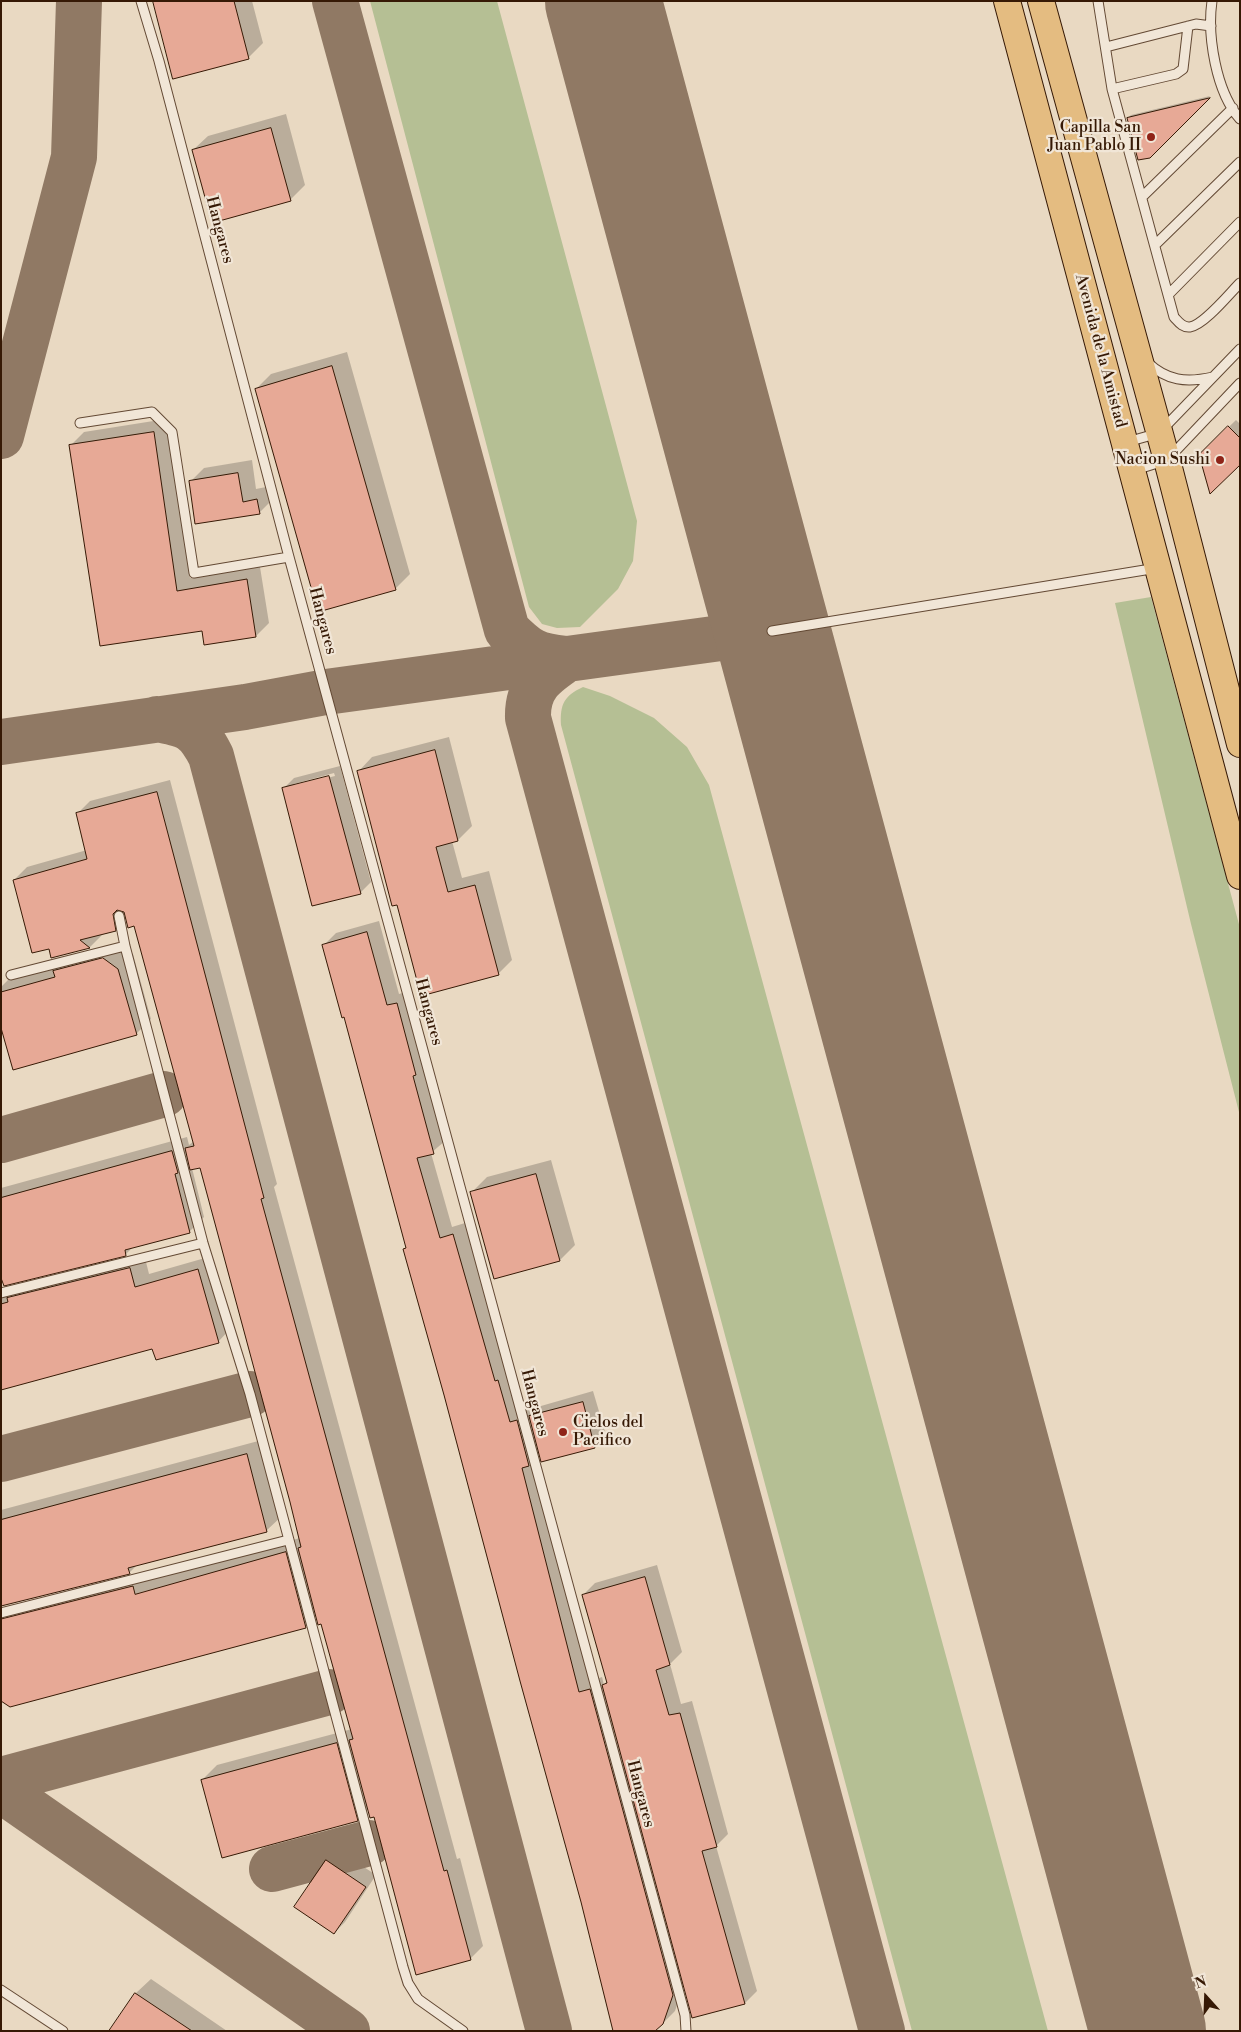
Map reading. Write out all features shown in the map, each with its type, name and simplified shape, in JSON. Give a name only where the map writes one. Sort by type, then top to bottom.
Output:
[{"type":"main road","name":"Avenida de la Amistad","points":[[1006,1],[1240,876]]},
{"type":"main road","points":[[1041,1],[1225,670],[1240,744]]},
{"type":"lane","name":"Hangares","points":[[141,1],[159,61],[289,557],[682,2006],[686,2031]]},
{"type":"lane","points":[[1212,1],[1210,26],[1214,54],[1222,87],[1240,120]]},
{"type":"lane","points":[[1100,2],[1112,90],[1174,316],[1183,326],[1190,327],[1203,320],[1240,283]]},
{"type":"lane","points":[[1106,47],[1196,24],[1210,26]]},
{"type":"lane","points":[[1112,90],[1176,74],[1183,69],[1188,26]]},
{"type":"lane","points":[[1142,197],[1233,108]]},
{"type":"lane","points":[[1155,245],[1240,162]]},
{"type":"lane","points":[[1168,295],[1240,222]]},
{"type":"lane","points":[[1125,442],[1159,433],[1240,349]]},
{"type":"lane","points":[[1137,352],[1162,375],[1194,381],[1213,377]]},
{"type":"lane","points":[[1132,470],[1167,460],[1240,383]]},
{"type":"lane","points":[[80,423],[152,412],[172,432],[194,573],[289,557]]},
{"type":"lane","points":[[772,631],[1158,568]]},
{"type":"lane","points":[[119,916],[125,946],[203,1243],[250,1394],[408,1983],[418,1999],[457,2029]]},
{"type":"lane","points":[[11,975],[125,946]]},
{"type":"lane","points":[[1,1293],[203,1243]]},
{"type":"lane","points":[[1,1613],[288,1540]]},
{"type":"lane","points":[[1,1990],[63,2031]]},
{"type":"green space","points":[[370,1],[497,1],[637,521],[633,561],[618,589],[580,627],[557,628],[542,624],[529,607]]},
{"type":"green space","points":[[1151,597],[1240,928],[1240,1116],[1191,924],[1115,603]]},
{"type":"green space","points":[[583,687],[610,696],[654,718],[687,747],[709,785],[1048,2031],[912,2031],[561,725],[561,711],[564,702],[567,697]]},
{"type":"building","points":[[153,1],[234,1],[249,59],[173,79]]},
{"type":"building","name":"Capilla San Juan Pablo II","points":[[1210,98],[1150,158],[1138,160],[1127,118]]},
{"type":"building","points":[[271,128],[291,201],[212,223],[192,150]]},
{"type":"building","points":[[332,366],[396,590],[318,612],[255,389]]},
{"type":"building","name":"Nacion Sushi","points":[[1228,426],[1240,438],[1240,465],[1210,494],[1199,455]]},
{"type":"building","points":[[154,432],[177,591],[247,579],[256,637],[204,645],[202,631],[100,646],[69,445]]},
{"type":"building","points":[[238,473],[243,502],[257,499],[260,514],[195,524],[189,481]]},
{"type":"building","points":[[435,750],[458,841],[436,847],[448,892],[475,885],[499,975],[421,996],[397,905],[392,906],[357,771]]},
{"type":"building","points":[[329,776],[361,894],[312,906],[282,788]]},
{"type":"building","points":[[157,792],[264,1198],[261,1199],[444,1871],[447,1870],[471,1960],[416,1975],[374,1817],[370,1818],[349,1740],[353,1739],[321,1624],[318,1625],[298,1548],[301,1547],[290,1502],[200,1168],[190,1170],[185,1148],[194,1146],[134,926],[128,928],[124,912],[117,910],[113,914],[116,931],[80,940],[90,948],[51,958],[49,949],[32,953],[13,880],[87,859],[76,813]]},
{"type":"building","points":[[367,932],[387,1005],[397,1003],[416,1075],[413,1076],[434,1154],[417,1158],[440,1238],[453,1234],[495,1381],[498,1380],[510,1422],[517,1420],[529,1466],[522,1468],[579,1692],[590,1689],[673,1995],[663,2024],[655,2031],[613,2031],[581,1902],[403,1249],[406,1248],[344,1017],[342,1018],[322,945]]},
{"type":"building","points":[[103,958],[118,969],[137,1035],[13,1070],[1,1028],[1,992],[55,977],[53,971]]},
{"type":"building","points":[[172,1151],[178,1173],[175,1174],[190,1233],[125,1250],[126,1256],[4,1286],[1,1278],[1,1198]]},
{"type":"building","points":[[536,1174],[560,1261],[494,1279],[470,1192]]},
{"type":"building","points":[[130,1268],[135,1287],[198,1269],[219,1343],[156,1360],[152,1349],[1,1390],[1,1304],[8,1302],[7,1298]]},
{"type":"building","name":"Cielos del Pacifico","points":[[583,1402],[595,1448],[541,1462],[529,1416]]},
{"type":"building","points":[[247,1454],[267,1532],[128,1568],[130,1574],[1,1606],[1,1520]]},
{"type":"building","points":[[286,1552],[306,1628],[10,1707],[1,1701],[1,1619],[133,1586],[135,1594]]},
{"type":"building","points":[[645,1577],[670,1665],[656,1670],[669,1715],[680,1713],[717,1847],[702,1851],[745,2004],[692,2018],[602,1685],[607,1683],[582,1595]]},
{"type":"building","points":[[337,1743],[358,1821],[222,1858],[201,1780]]},
{"type":"building","points":[[326,1860],[366,1887],[334,1934],[294,1907]]},
{"type":"building","points":[[135,1993],[192,2031],[109,2031]]},
{"type":"taxiway","points":[[1,436],[74,157],[79,1]]},
{"type":"taxiway","points":[[335,1],[507,630],[527,648],[539,654],[565,659]]},
{"type":"taxiway","points":[[1,742],[245,707],[326,692],[772,631]]},
{"type":"taxiway","points":[[567,659],[538,683],[530,698],[528,718],[882,2031]]},
{"type":"taxiway","points":[[157,719],[176,723],[190,729],[201,739],[211,756],[549,2031]]},
{"type":"taxiway","points":[[1,1140],[164,1094]]},
{"type":"taxiway","points":[[1,1459],[250,1394]]},
{"type":"taxiway","points":[[1,1780],[329,1692]]},
{"type":"taxiway","points":[[1,1790],[347,2031]]},
{"type":"taxiway","points":[[272,1869],[369,1843]]},
{"type":"runway","points":[[603,1],[1148,2031]]},
{"type":"place","name":"Capilla San Juan Pablo II","points":[[1151,137]]},
{"type":"place","name":"Nacion Sushi","points":[[1220,460]]},
{"type":"place","name":"Cielos del Pacifico","points":[[563,1432]]}]
